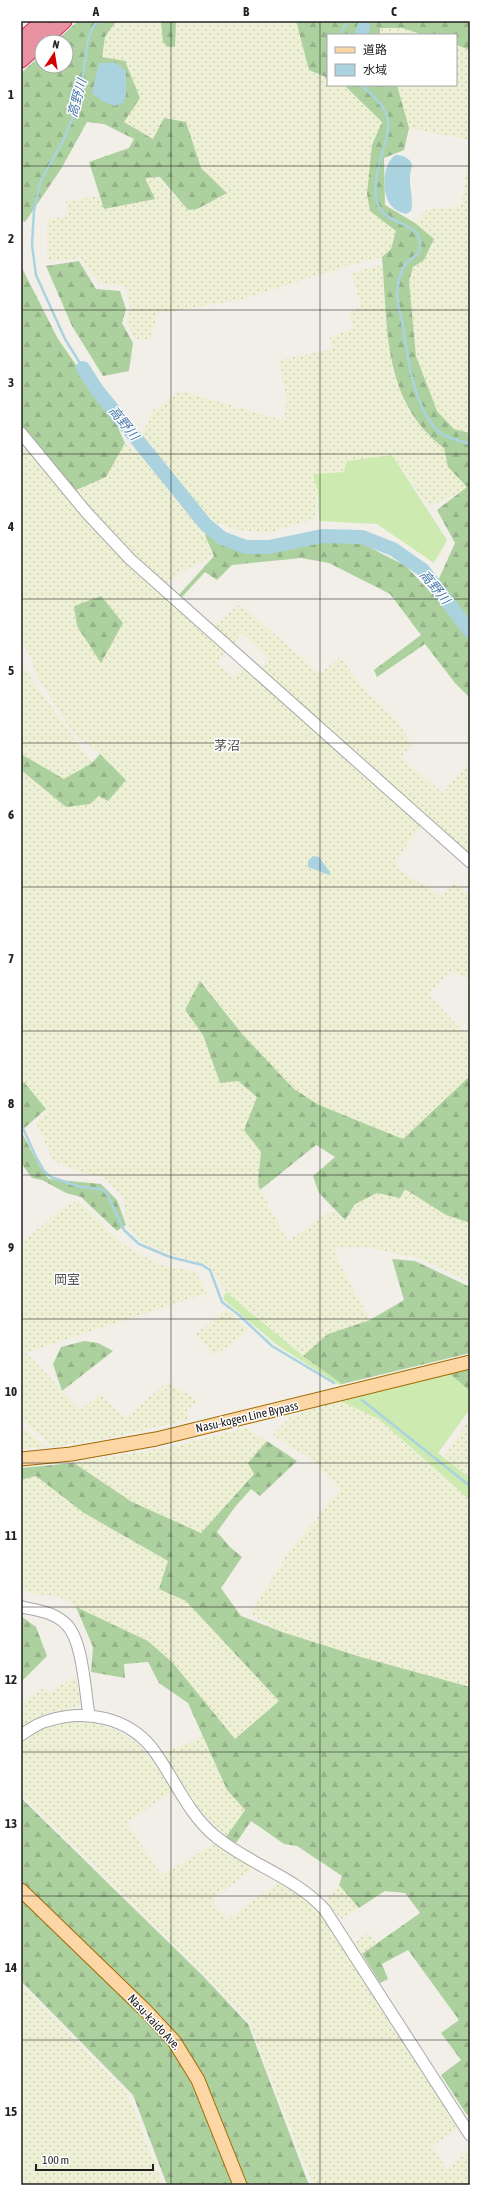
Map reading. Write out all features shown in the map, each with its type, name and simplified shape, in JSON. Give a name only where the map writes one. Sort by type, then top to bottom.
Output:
[{"type":"highway","points":[[21,42],[43,21]]},
{"type":"highway","points":[[21,60],[64,21]]},
{"type":"main road","name":"Nasu-kogen Line Bypass","points":[[21,1459],[71,1454],[156,1439],[470,1362]]},
{"type":"main road","name":"Nasu-kaido Ave.","points":[[21,1890],[146,2011],[174,2041],[185,2056],[201,2088],[240,2185]]},
{"type":"street","points":[[21,433],[86,512],[130,559],[470,862]]},
{"type":"street","points":[[21,1607],[44,1611],[56,1616],[67,1624],[74,1635],[78,1647],[89,1715]]},
{"type":"street","points":[[21,1735],[46,1721],[67,1716],[89,1715],[119,1723],[138,1734],[152,1749],[193,1812],[214,1836],[240,1854],[293,1882],[316,1901],[334,1922],[470,2135]]},
{"type":"green space","points":[[78,21],[116,21],[105,37],[102,57],[125,61],[140,98],[124,122],[153,139],[164,118],[186,122],[201,168],[227,193],[197,209],[188,210],[160,177],[145,178],[155,199],[104,209],[89,162],[129,148],[134,139],[104,124],[87,122],[61,169],[25,222],[21,220],[21,73],[34,61],[34,74],[74,74],[74,34],[64,34]]},
{"type":"green space","points":[[116,21],[161,21],[163,42],[175,47],[176,21],[296,21],[309,70],[327,78],[327,86],[345,86],[382,122],[372,145],[370,211],[396,231],[391,249],[382,257],[350,265],[244,299],[157,314],[151,339],[135,339],[126,321],[131,310],[125,286],[99,283],[81,259],[47,261],[47,219],[68,217],[66,201],[99,196],[104,209],[154,199],[144,178],[157,175],[188,210],[201,168],[186,122],[153,139],[124,122],[101,57],[105,37]]},
{"type":"green space","points":[[161,21],[176,21],[175,47],[168,47],[163,42]]},
{"type":"green space","points":[[296,21],[470,21],[470,50],[457,45],[457,34],[421,34],[402,28],[380,28],[380,34],[327,34],[327,78],[309,70]]},
{"type":"green space","points":[[380,28],[402,28],[421,34],[380,34]]},
{"type":"green space","points":[[457,45],[470,50],[470,140],[409,128],[397,86],[457,86]]},
{"type":"green space","points":[[345,86],[397,86],[409,128],[404,150],[384,158],[385,205],[415,223],[434,239],[424,260],[413,267],[409,281],[416,356],[437,411],[454,429],[470,433],[470,698],[455,683],[425,644],[377,677],[374,670],[421,635],[390,594],[329,563],[301,558],[232,565],[217,580],[205,572],[180,599],[177,597],[214,556],[205,535],[210,532],[219,540],[236,547],[272,552],[318,540],[363,544],[406,566],[432,594],[455,543],[437,510],[467,487],[448,467],[444,448],[424,429],[409,408],[399,386],[392,362],[388,336],[382,257],[391,249],[396,231],[370,211],[367,194],[372,145],[382,122]]},
{"type":"green space","points":[[470,150],[470,433],[454,429],[437,411],[416,356],[409,281],[413,267],[424,260],[434,239],[415,223],[426,210],[461,206]]},
{"type":"green space","points":[[79,261],[96,289],[120,291],[126,309],[122,323],[133,343],[129,371],[103,376],[72,326],[46,266]]},
{"type":"green space","points":[[382,265],[386,324],[394,376],[408,409],[432,439],[444,448],[448,467],[468,488],[429,507],[392,455],[345,472],[313,474],[318,491],[314,519],[269,533],[236,530],[219,523],[205,535],[214,556],[181,572],[161,590],[206,632],[240,604],[320,674],[340,657],[365,690],[397,721],[412,744],[402,757],[410,766],[443,793],[470,760],[470,866],[422,824],[395,861],[399,870],[441,896],[455,883],[468,894],[470,892],[470,979],[451,971],[428,994],[470,1039],[470,1076],[403,1139],[319,1105],[294,1089],[243,1035],[201,981],[185,1010],[203,1035],[220,1083],[238,1081],[257,1097],[244,1130],[261,1152],[258,1182],[260,1190],[288,1241],[331,1211],[345,1220],[355,1204],[377,1193],[400,1198],[405,1189],[446,1215],[470,1223],[470,1282],[419,1258],[365,1247],[336,1247],[338,1261],[370,1320],[328,1334],[303,1356],[226,1292],[210,1266],[173,1255],[143,1243],[128,1227],[123,1198],[104,1177],[80,1172],[53,1160],[36,1122],[47,1111],[24,1083],[21,1084],[21,770],[66,807],[100,754],[72,732],[36,674],[31,657],[21,641],[21,440],[67,494],[106,477],[125,443],[136,451],[152,411],[181,391],[282,420],[287,402],[279,360],[332,349],[330,337],[354,329],[349,313],[361,307],[352,273]],"holes":[[[242,633],[270,660],[255,676],[244,667],[234,677],[217,663]]]},
{"type":"green space","points":[[21,266],[58,339],[114,419],[125,443],[106,477],[67,494],[21,440]]},
{"type":"green space","points":[[392,455],[447,540],[434,563],[377,524],[319,521],[318,491],[313,474],[344,472],[347,461]]},
{"type":"green space","points":[[101,596],[123,623],[101,663],[77,626],[74,606]]},
{"type":"green space","points":[[21,660],[32,680],[92,763],[64,779],[21,754]]},
{"type":"green space","points":[[21,754],[64,779],[92,763],[100,754],[126,780],[108,801],[99,796],[90,804],[66,807],[21,770]]},
{"type":"green space","points":[[200,981],[243,1035],[294,1089],[319,1105],[403,1139],[470,1076],[470,1223],[446,1215],[405,1189],[400,1198],[377,1193],[355,1204],[345,1220],[319,1193],[313,1176],[335,1157],[316,1145],[260,1190],[258,1182],[261,1152],[244,1130],[257,1097],[238,1081],[220,1083],[203,1035],[185,1010]]},
{"type":"green space","points":[[24,1082],[46,1109],[21,1131],[21,1084]]},
{"type":"green space","points":[[21,1131],[40,1167],[49,1179],[101,1184],[117,1200],[126,1225],[117,1231],[81,1197],[66,1193],[42,1180],[32,1178],[21,1163]]},
{"type":"green space","points":[[78,1200],[115,1237],[130,1249],[161,1265],[195,1272],[208,1293],[26,1353],[81,1410],[100,1394],[125,1419],[167,1382],[198,1400],[185,1413],[191,1419],[110,1438],[54,1447],[21,1419],[21,1244],[60,1210]]},
{"type":"green space","points":[[392,1259],[415,1261],[470,1287],[470,1353],[342,1384],[303,1356],[328,1334],[370,1320],[404,1300]]},
{"type":"green space","points":[[226,1292],[303,1356],[342,1384],[339,1385],[277,1345],[223,1299]]},
{"type":"green space","points":[[227,1309],[248,1330],[214,1356],[196,1334]]},
{"type":"green space","points":[[84,1341],[98,1343],[113,1351],[62,1391],[53,1364],[61,1347]]},
{"type":"green space","points":[[470,1368],[470,1391],[450,1374]]},
{"type":"green space","points":[[450,1374],[470,1391],[470,1409],[438,1453],[470,1478],[470,1500],[379,1419],[338,1400]]},
{"type":"green space","points":[[338,1400],[379,1419],[470,1500],[470,1687],[361,1657],[282,1632],[250,1614],[288,1553],[341,1489],[309,1458],[273,1435],[289,1418]]},
{"type":"green space","points":[[470,1418],[470,1478],[444,1457]]},
{"type":"green space","points":[[21,1425],[47,1447],[21,1449]]},
{"type":"green space","points":[[245,1428],[267,1441],[248,1463],[254,1473],[201,1533],[132,1502],[74,1463],[169,1447]]},
{"type":"green space","points":[[267,1441],[297,1461],[260,1496],[251,1489],[235,1507],[217,1532],[230,1547],[242,1557],[221,1588],[241,1616],[282,1632],[361,1657],[470,1687],[470,2113],[467,2115],[441,2075],[461,2060],[441,2033],[459,2020],[408,1950],[382,1964],[388,1979],[380,1983],[362,1954],[420,1913],[405,1893],[385,1891],[359,1908],[339,1885],[342,1876],[297,1846],[284,1844],[251,1821],[236,1843],[226,1837],[245,1810],[227,1790],[188,1703],[159,1683],[148,1662],[124,1664],[125,1678],[91,1672],[93,1647],[76,1607],[148,1641],[173,1663],[235,1739],[279,1701],[186,1601],[159,1589],[168,1561],[84,1513],[36,1476],[21,1480],[21,1468],[74,1463],[132,1502],[201,1533],[254,1474],[248,1463]]},
{"type":"green space","points":[[36,1476],[84,1513],[168,1561],[159,1589],[186,1601],[279,1701],[235,1739],[173,1663],[148,1641],[76,1607],[62,1598],[21,1591],[21,1480]]},
{"type":"green space","points":[[21,1616],[36,1627],[47,1656],[21,1682]]},
{"type":"green space","points":[[76,1676],[80,1699],[78,1706],[43,1718],[21,1732],[21,1713],[25,1710],[21,1702],[44,1688],[50,1693]]},
{"type":"green space","points":[[63,1722],[95,1723],[115,1730],[138,1743],[173,1791],[126,1823],[162,1875],[214,1844],[254,1868],[212,1900],[227,1920],[279,1882],[303,1895],[318,1910],[458,2128],[432,2146],[447,2169],[470,2151],[470,2185],[313,2185],[249,2022],[204,1974],[21,1795],[21,1742],[49,1725]]},
{"type":"green space","points":[[202,1737],[227,1790],[245,1810],[226,1837],[200,1810],[163,1753]]},
{"type":"green space","points":[[21,1798],[203,1976],[248,2024],[309,2185],[167,2185],[133,2095],[21,1981]]},
{"type":"green space","points":[[339,1885],[359,1908],[341,1919],[326,1901]]},
{"type":"green space","points":[[369,1932],[377,1944],[362,1954],[354,1942]]},
{"type":"green space","points":[[21,1983],[128,2095],[163,2185],[21,2185]]},
{"type":"water","points":[[359,21],[369,21],[369,34],[354,34]]},
{"type":"water","points":[[99,63],[116,63],[126,71],[126,95],[123,103],[114,106],[102,101],[92,93]]},
{"type":"water","points":[[396,155],[406,157],[412,164],[410,180],[412,206],[411,211],[406,214],[397,210],[387,199],[385,186],[386,171],[391,159]]},
{"type":"water","points":[[313,856],[319,857],[330,872],[329,875],[308,867],[308,861]]},
{"type":"waterway","name":"高野川","points":[[83,368],[65,339],[36,275],[32,245],[34,210],[41,180],[62,143],[74,115],[82,81],[88,40],[92,28],[99,21]]},
{"type":"waterway","points":[[340,34],[347,21]]},
{"type":"waterway","points":[[361,86],[375,98],[384,109],[388,119],[388,129],[375,188],[379,207],[383,213],[410,228],[416,233],[419,239],[420,247],[418,253],[403,268],[397,291],[409,364],[417,395],[430,422],[439,432],[450,438],[470,444]]},
{"type":"waterway","name":"高野川","points":[[83,368],[97,390],[206,525],[222,538],[246,547],[269,547],[322,536],[362,537],[393,549],[423,570],[470,631]]},
{"type":"waterway","points":[[21,1124],[37,1159],[44,1171],[51,1177],[80,1187],[102,1189],[107,1194],[124,1230],[139,1244],[170,1257],[202,1265],[210,1270],[222,1302],[239,1315],[272,1346],[334,1383]]},
{"type":"waterway","points":[[362,1400],[470,1486]]},
{"type":"district","name":"茅沼","points":[[227,745]]},
{"type":"district","name":"岡室","points":[[67,1279]]}]
